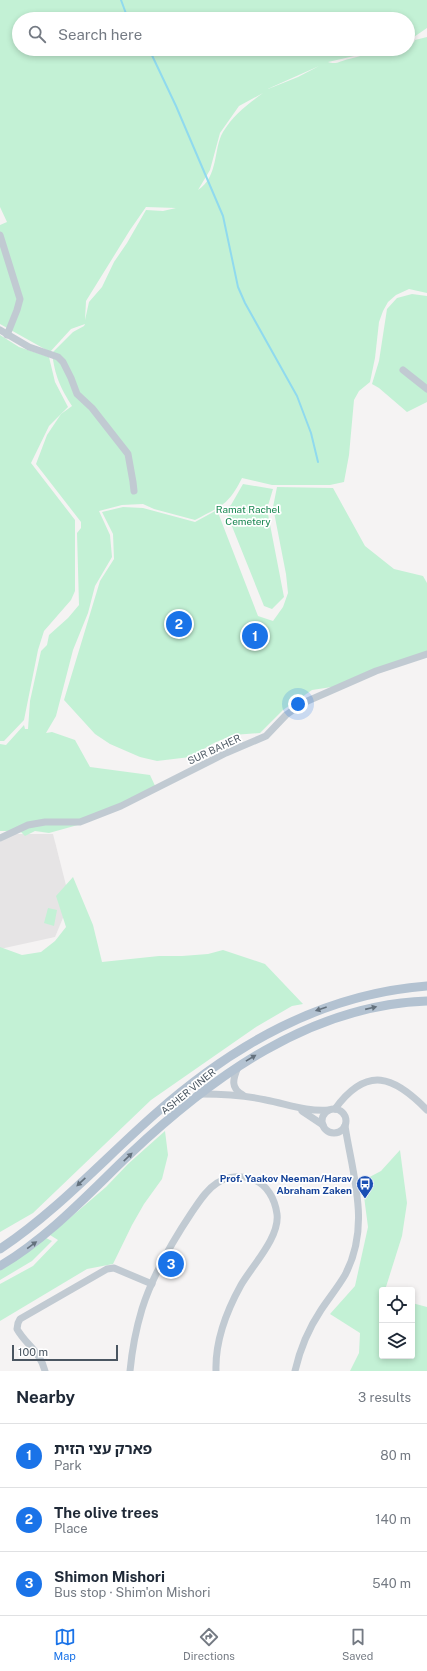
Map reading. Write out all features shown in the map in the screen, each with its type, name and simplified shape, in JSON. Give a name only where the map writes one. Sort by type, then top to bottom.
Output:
[{"type":"main road","name":"ASHER VINER","points":[[0,1249],[28,1230],[58,1204],[181,1092],[211,1068],[262,1036],[306,1014],[353,998],[396,989],[427,986]]},
{"type":"main road","name":"ASHER VINER","points":[[0,1266],[38,1240],[132,1153],[202,1094],[239,1066],[283,1040],[330,1020],[370,1008],[399,1003],[427,1001]]},
{"type":"street","points":[[0,235],[20,299],[7,335]]},
{"type":"street","points":[[0,330],[29,347],[58,357],[63,362],[78,394],[92,408],[128,454],[134,491]]},
{"type":"street","points":[[404,370],[427,389]]},
{"type":"street","name":"SUR BAHER","points":[[0,838],[28,824],[45,822],[80,822],[114,809],[226,753],[266,736],[286,715],[303,703],[376,671],[427,654]]},
{"type":"street","points":[[239,1066],[234,1076],[233,1084],[236,1090],[247,1096]]},
{"type":"street","points":[[323,1125],[322,1122],[324,1115],[332,1110],[352,1091],[360,1086],[375,1081],[390,1082],[406,1090],[427,1110]]},
{"type":"street","points":[[295,1371],[308,1334],[317,1316],[346,1273],[355,1250],[359,1223],[359,1207],[355,1175],[345,1126],[346,1119],[344,1115],[346,1102],[352,1091]]},
{"type":"street","points":[[202,1094],[247,1096],[309,1110],[339,1110],[344,1115]]},
{"type":"street","points":[[292,1107],[307,1113],[323,1125],[327,1131],[333,1133],[340,1139],[350,1155]]},
{"type":"street","points":[[333,1133],[340,1131],[345,1126]]},
{"type":"street","points":[[130,1371],[138,1323],[152,1284],[169,1248],[206,1193],[218,1183],[230,1177],[242,1176],[258,1182],[271,1193],[276,1204],[278,1216],[276,1230],[242,1284],[228,1311],[218,1342],[216,1371]]},
{"type":"street","points":[[45,1371],[43,1363],[37,1353],[17,1329],[20,1319],[107,1269],[114,1268],[152,1284]]},
{"type":"shaded area","points":[[15,834],[53,834],[70,901],[55,937],[0,949],[0,841]]},
{"type":"green space","points":[[0,0],[427,0],[427,28],[415,36],[415,12],[12,12],[12,56],[354,56],[328,62],[333,63],[360,56],[415,56],[415,40],[427,37],[427,293],[409,289],[396,295],[388,302],[383,311],[379,322],[375,358],[370,382],[359,391],[354,400],[349,455],[344,482],[330,485],[272,485],[242,478],[228,500],[195,520],[154,509],[143,504],[122,505],[99,511],[110,535],[112,557],[95,586],[88,613],[73,650],[56,716],[46,733],[52,732],[75,740],[90,767],[150,775],[157,790],[85,823],[49,833],[35,831],[25,836],[18,829],[13,831],[0,831],[0,744],[6,745],[24,725],[25,729],[28,729],[30,701],[41,651],[47,645],[49,635],[68,618],[79,605],[77,533],[81,528],[81,522],[36,464],[47,435],[61,414],[72,406],[59,381],[52,353],[73,332],[85,324],[71,329],[50,352],[0,324],[0,225],[7,222],[0,207]],"holes":[[[319,66],[298,77],[268,89]],[[263,93],[231,120],[220,139],[213,170],[205,184],[198,190],[210,170],[220,133],[239,106]],[[146,207],[176,208],[163,211],[146,210],[114,262],[102,287],[89,302],[85,320],[86,301]]]},
{"type":"green space","points":[[412,294],[427,296],[427,402],[407,412],[379,388],[372,384],[379,361],[387,309],[397,298]]},
{"type":"green space","points":[[0,335],[19,347],[49,357],[55,382],[68,407],[49,426],[31,463],[75,520],[75,591],[71,600],[44,631],[38,650],[24,720],[4,741],[0,741]]},
{"type":"green space","name":"Ramat Rachel Cemetery","points":[[243,484],[273,489],[267,509],[284,597],[272,609],[264,606],[225,509],[231,505]]},
{"type":"green space","points":[[277,487],[333,488],[365,546],[394,569],[423,576],[427,583],[427,652],[338,686],[312,690],[283,710],[260,733],[233,735],[214,743],[190,757],[157,761],[140,757],[110,744],[95,734],[64,700],[100,581],[114,559],[113,534],[102,512],[123,507],[143,508],[195,522],[217,510],[258,616],[273,621],[283,607],[288,593],[286,574],[273,507]]},
{"type":"green space","points":[[73,877],[93,925],[102,962],[159,956],[208,954],[223,950],[265,964],[303,1004],[292,1006],[256,1027],[151,1100],[33,1213],[0,1232],[0,947],[22,955],[41,952],[55,941],[66,927],[56,896]]},
{"type":"green space","points":[[48,908],[57,910],[54,926],[44,923]]},
{"type":"green space","points":[[165,1131],[168,1155],[162,1179],[144,1204],[113,1264],[87,1269],[0,1321],[0,1284],[33,1266],[58,1240],[50,1235],[106,1187],[128,1164]]},
{"type":"green space","points":[[400,1150],[407,1203],[402,1236],[386,1287],[379,1287],[379,1359],[415,1359],[415,1304],[427,1307],[427,1371],[350,1371],[359,1353],[360,1333],[330,1314],[355,1286],[368,1227],[362,1181],[381,1171]]},
{"type":"green space","points":[[46,1238],[52,1241],[32,1261],[0,1280],[0,1268]]},
{"type":"waterway","points":[[121,0],[125,12]]},
{"type":"waterway","points":[[152,56],[176,106],[223,216],[238,287],[245,303],[297,396],[311,433],[318,462]]},
{"type":"place","name":"The olive trees","points":[[179,624]]},
{"type":"place","name":"פארק עצי הזית","points":[[255,636]]},
{"type":"place","name":"Prof. Yaakov Neeman/Harav Abraham Zaken","points":[[365,1199]]},
{"type":"place","name":"Shimon Mishori","points":[[171,1264]]}]
